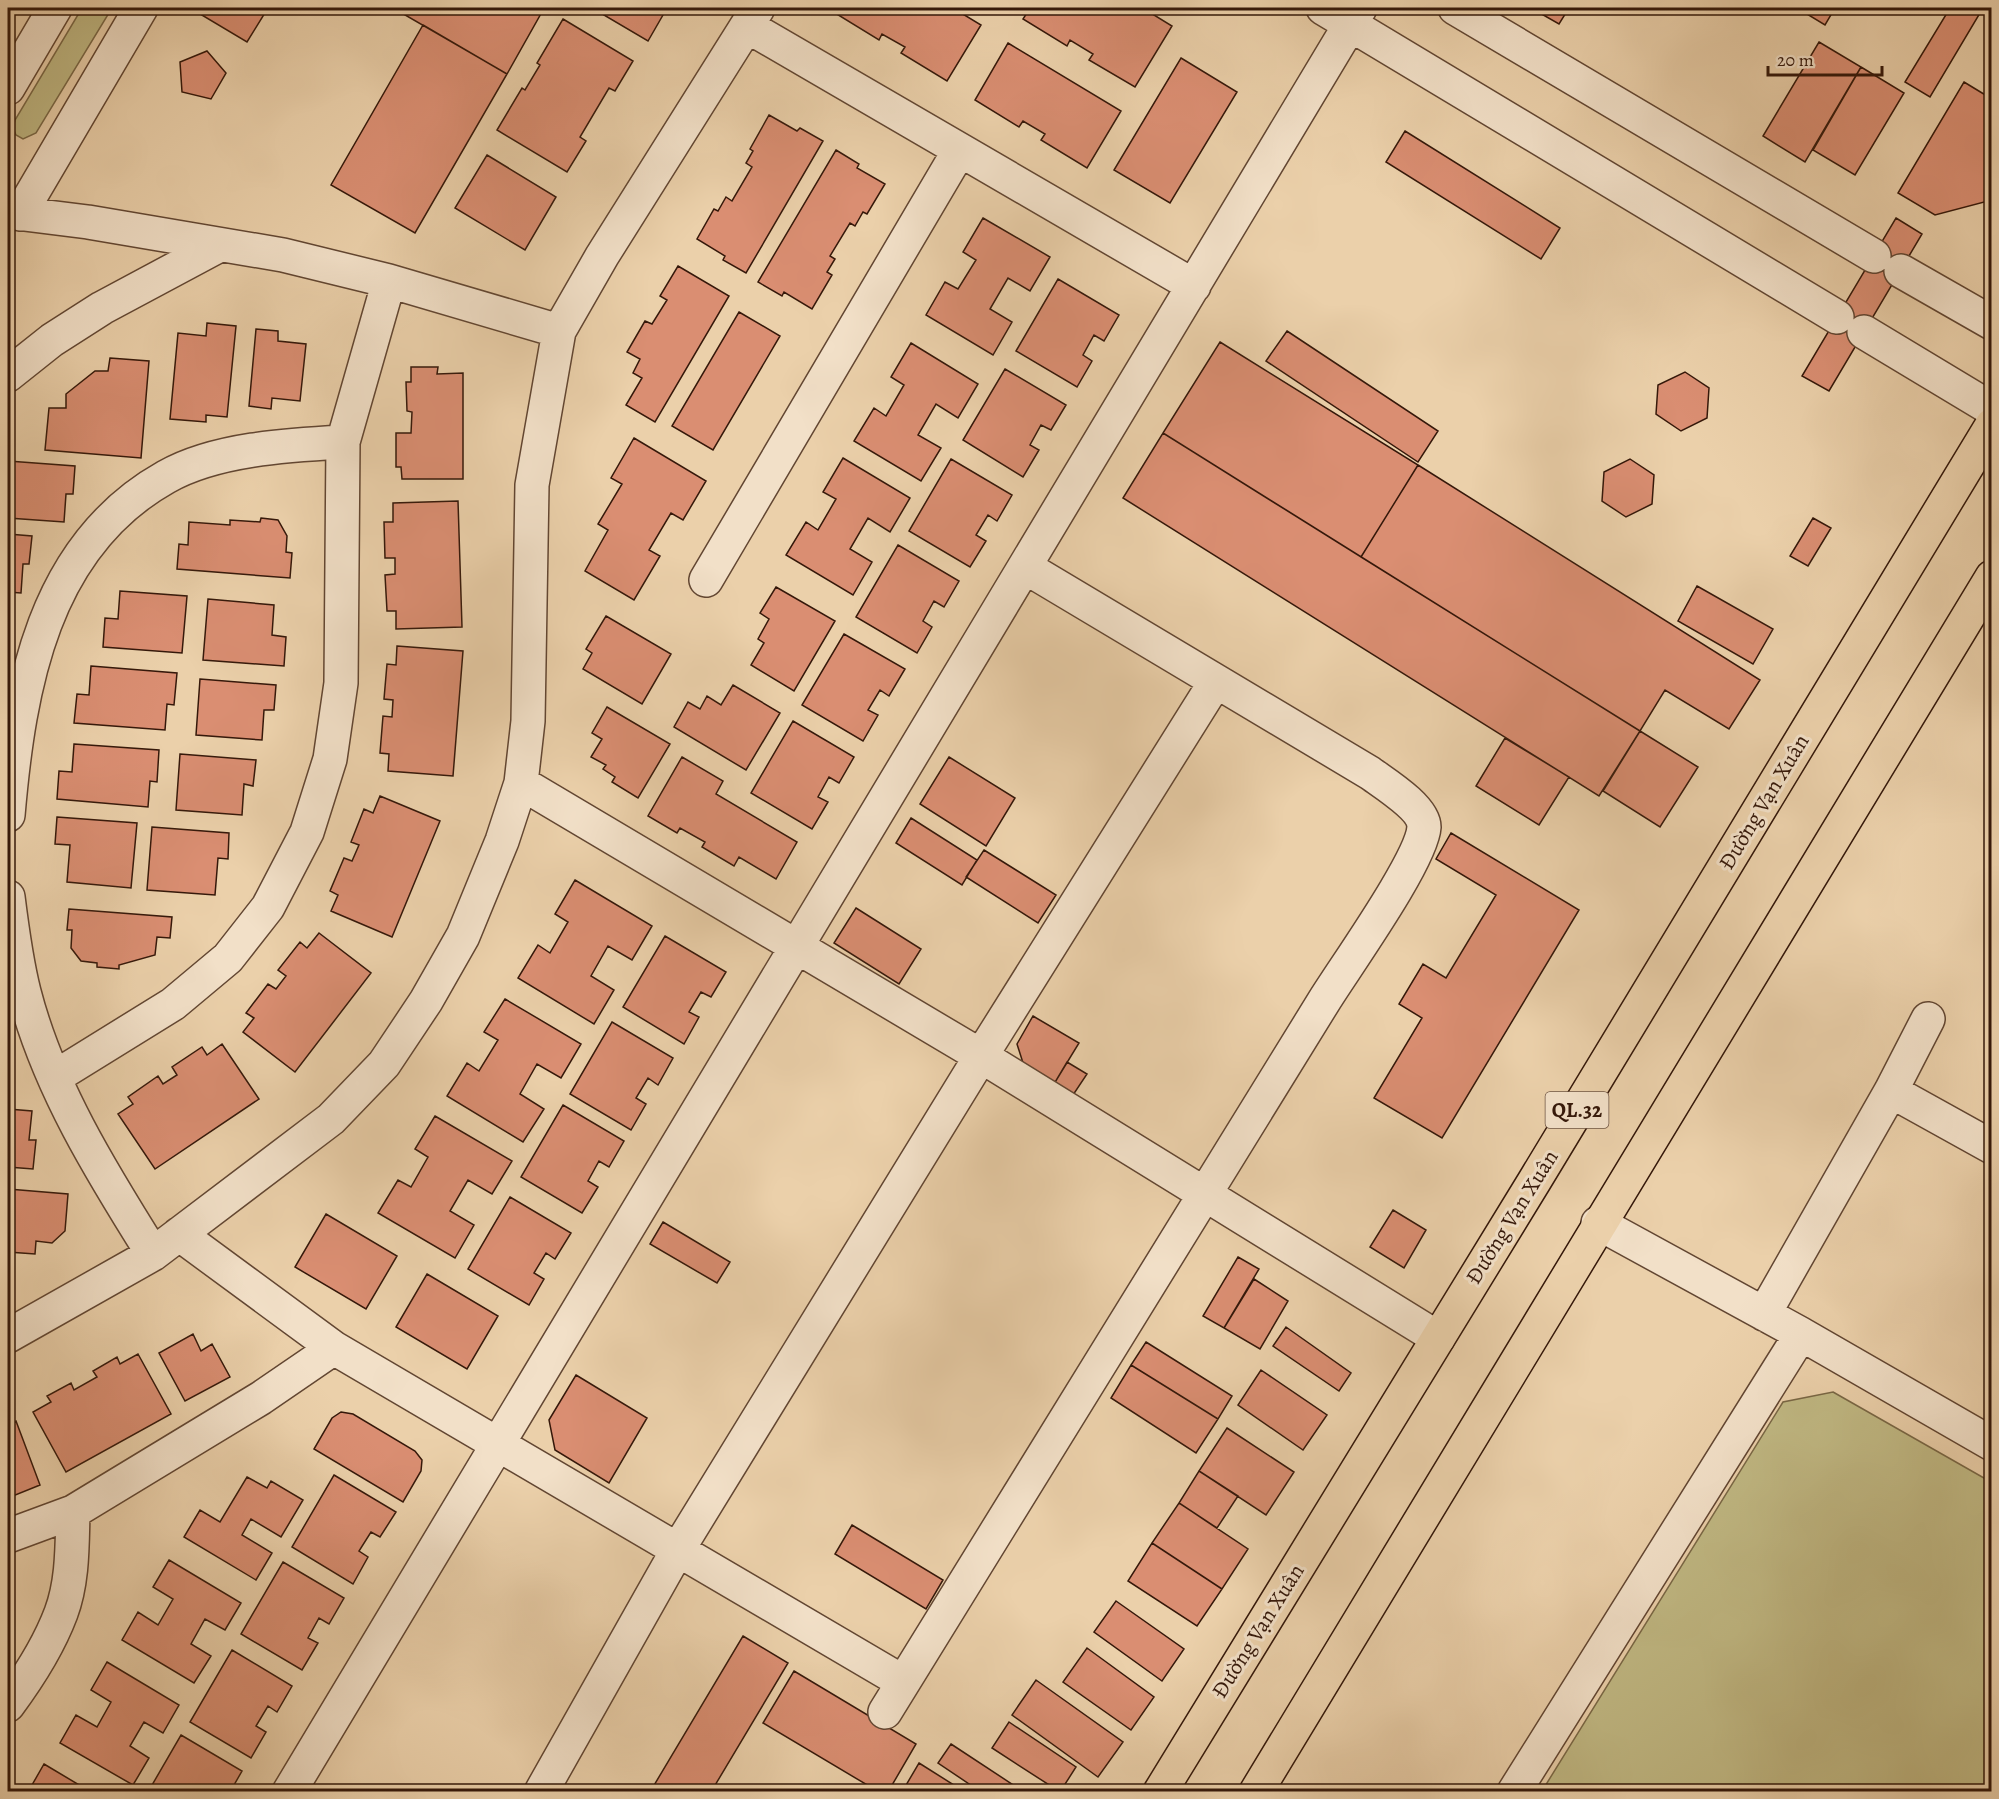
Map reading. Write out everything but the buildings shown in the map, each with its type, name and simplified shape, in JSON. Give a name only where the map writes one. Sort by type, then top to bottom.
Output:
[{"type":"highway","name":"Đường Vạn Xuân","points":[[1167,1789],[1992,425]]},
{"type":"highway","points":[[1256,1791],[1598,1223],[1992,578]]},
{"type":"street","points":[[8,88],[55,8]]},
{"type":"street","points":[[141,8],[14,213],[88,222],[218,246],[283,255],[389,281],[559,331]]},
{"type":"street","points":[[1323,8],[1356,16],[1851,324],[1992,409]]},
{"type":"street","points":[[1455,8],[1992,323]]},
{"type":"street","points":[[289,1791],[1356,16]]},
{"type":"street","points":[[8,1336],[153,1254],[331,1119],[384,1064],[426,1001],[463,936],[502,841],[521,783],[528,721],[532,485],[559,331],[602,256],[752,17],[959,151],[1194,286]]},
{"type":"street","points":[[706,580],[959,151]]},
{"type":"street","points":[[8,375],[52,340],[102,308],[218,246]]},
{"type":"street","points":[[55,1077],[173,1004],[228,958],[268,907],[307,832],[330,759],[341,683],[343,442],[389,281]]},
{"type":"street","points":[[8,815],[14,737],[33,657],[58,591],[95,534],[136,496],[168,476],[218,458],[288,446],[343,442]]},
{"type":"street","points":[[885,1712],[1382,912],[1419,846],[1424,826],[1420,813],[1370,773],[1025,567]]},
{"type":"street","points":[[541,1791],[677,1551],[981,1056],[1216,681]]},
{"type":"street","points":[[521,783],[981,1056],[1438,1338]]},
{"type":"street","points":[[8,897],[14,948],[24,994],[55,1077],[110,1185],[153,1254]]},
{"type":"street","points":[[1764,1314],[1891,1091],[1928,1019]]},
{"type":"street","points":[[1891,1091],[1992,1147]]},
{"type":"street","points":[[1598,1223],[1801,1334],[1992,1444]]},
{"type":"street","points":[[179,1234],[334,1348],[903,1682]]},
{"type":"street","points":[[1514,1791],[1801,1334]]},
{"type":"street","points":[[8,1536],[73,1512],[261,1398],[334,1348]]},
{"type":"street","points":[[8,1705],[26,1680],[62,1613],[72,1565],[73,1512]]},
{"type":"shaded area","points":[[82,8],[112,8],[36,133],[23,139],[16,135],[13,128],[15,120]]},
{"type":"shaded area","points":[[1833,1392],[1991,1482],[1991,1791],[1542,1791],[1783,1402]]}]
